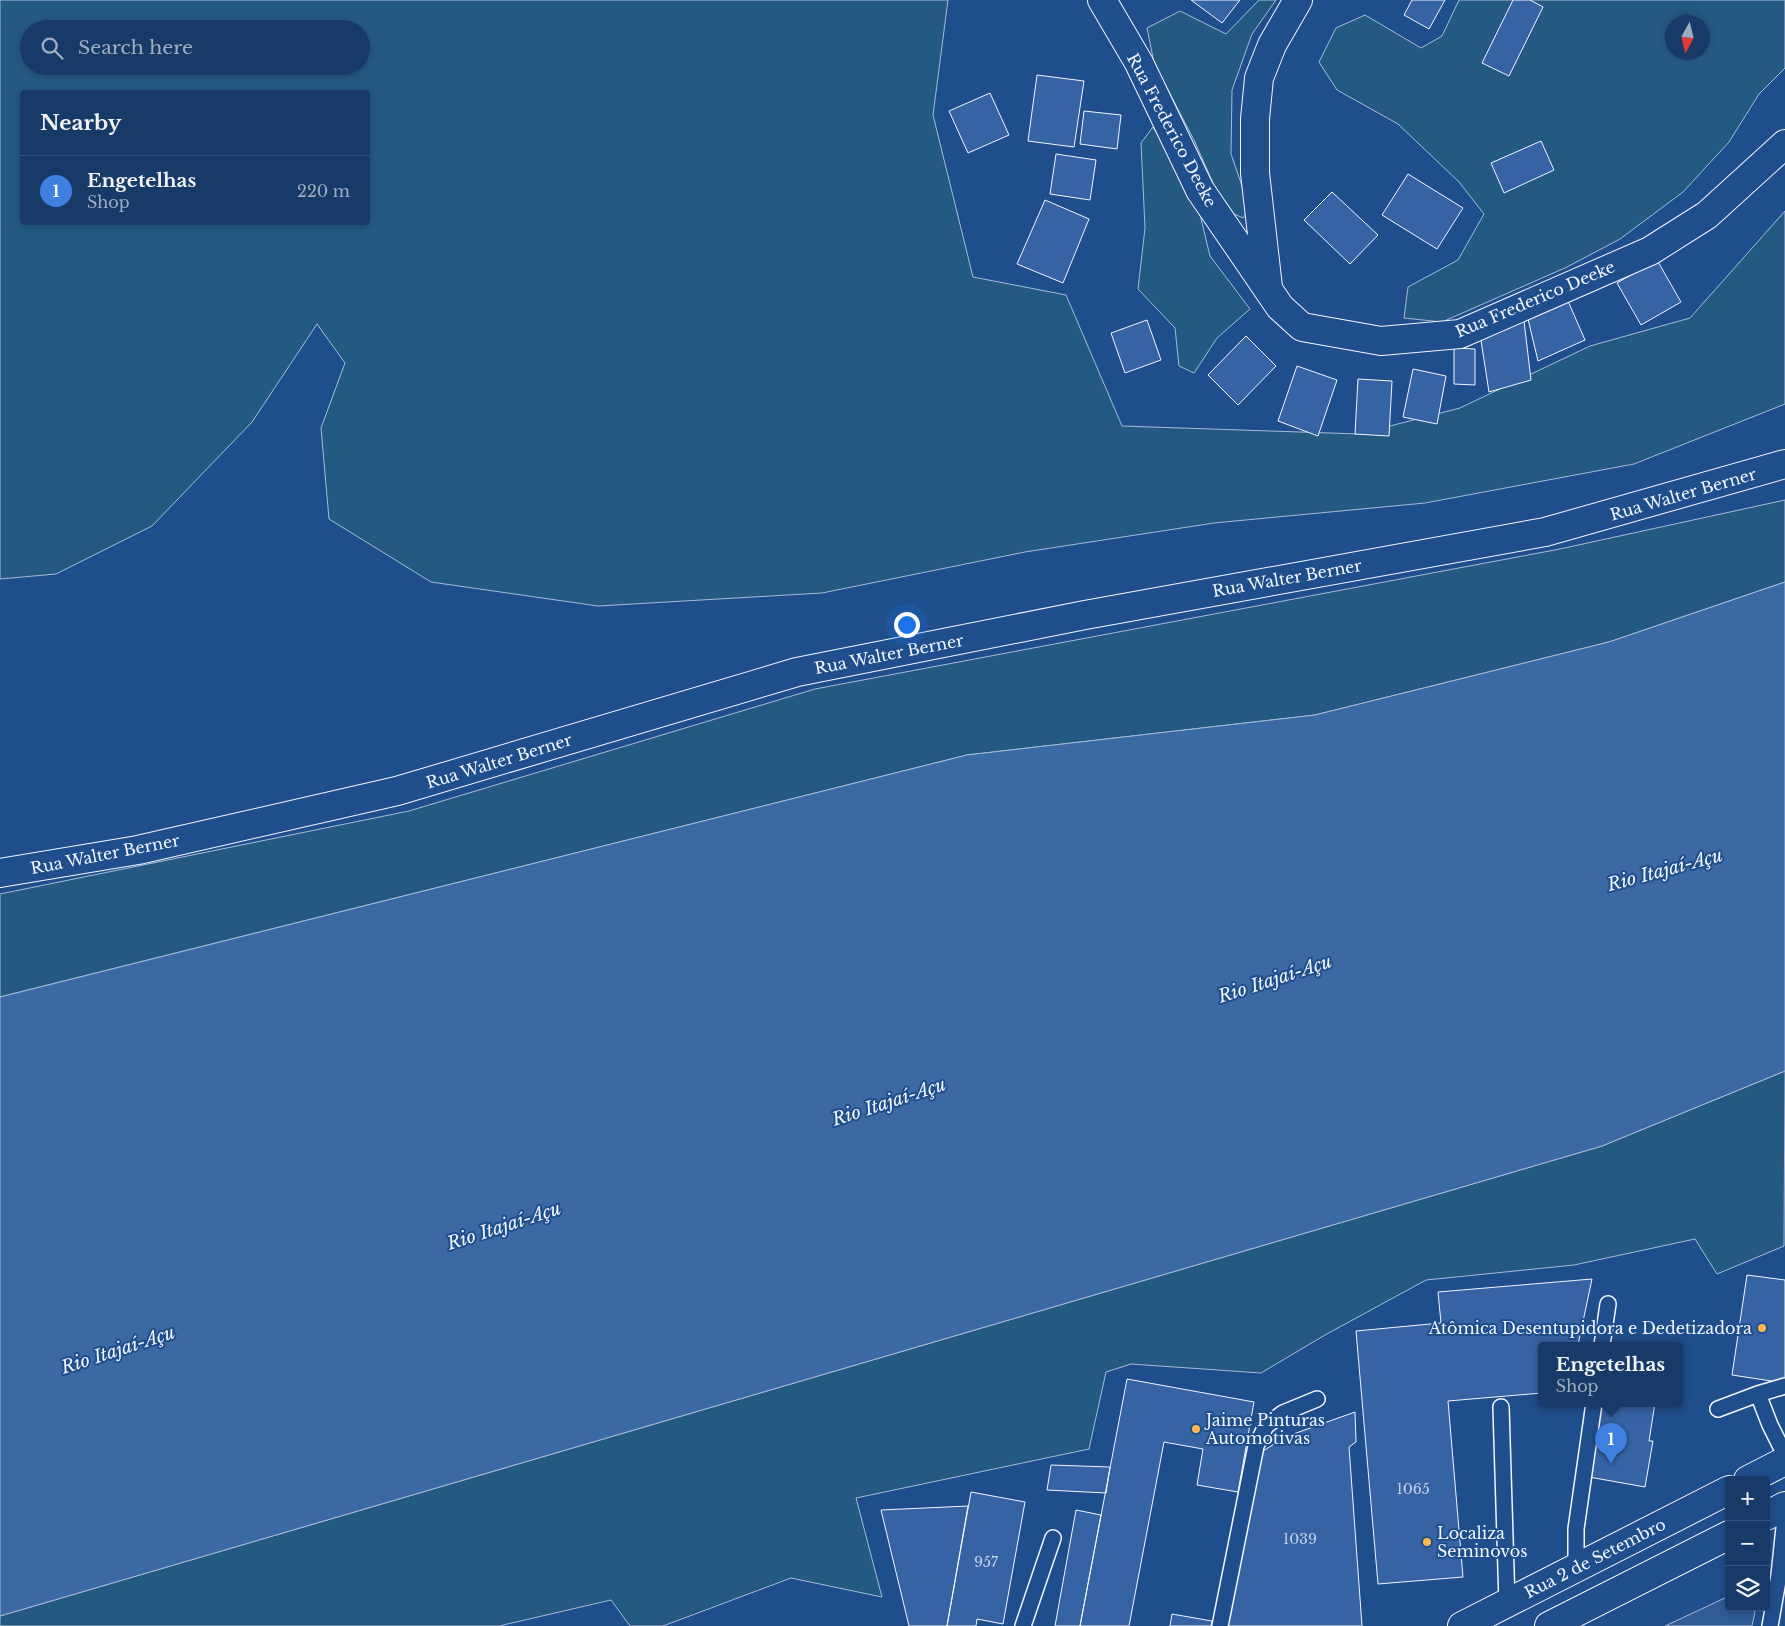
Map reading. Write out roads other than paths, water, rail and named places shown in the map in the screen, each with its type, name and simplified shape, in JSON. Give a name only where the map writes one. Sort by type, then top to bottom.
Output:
[{"type":"street","name":"Rua Frederico Deeke","points":[[1102,0],[1138,64],[1200,190],[1268,291],[1280,307],[1302,327],[1381,342],[1460,334],[1650,251],[1707,215],[1785,144]]},
{"type":"street","points":[[1268,291],[1255,173],[1255,119],[1259,78],[1272,45],[1298,0]]},
{"type":"street","name":"Rua Walter Berner","points":[[0,874],[138,850],[396,791],[797,672],[1085,615],[1545,532],[1785,464]]},
{"type":"street","points":[[1756,1476],[1785,1461]]},
{"type":"street","name":"Rua 2 de Setembro","points":[[1462,1626],[1725,1492]]},
{"type":"street","points":[[1770,1514],[1785,1506]]},
{"type":"street","points":[[1549,1626],[1725,1537]]},
{"type":"lane","points":[[1602,1342],[1608,1304]]},
{"type":"lane","points":[[1718,1409],[1785,1386]]},
{"type":"lane","points":[[1758,1394],[1770,1425],[1785,1455]]},
{"type":"lane","points":[[1220,1626],[1256,1446],[1266,1426],[1283,1413],[1317,1399]]},
{"type":"lane","points":[[1576,1568],[1576,1529],[1593,1407]]},
{"type":"lane","points":[[1501,1408],[1507,1603]]},
{"type":"lane","points":[[1770,1626],[1779,1575],[1785,1518]]},
{"type":"lane","points":[[1023,1626],[1052,1538]]},
{"type":"water","name":"Rio Itajaí-Açu","points":[[1785,582],[1785,1071],[1602,1146],[0,1616],[0,997],[967,755],[1315,715],[1609,642]]},
{"type":"place","name":"Atômica Desentupidora e Dedetizadora","points":[[1762,1328]]},
{"type":"place","name":"Jaime Pinturas Automotivas","points":[[1196,1429]]},
{"type":"place","name":"Engetelhas","points":[[1611,1464]]},
{"type":"place","name":"Localiza Seminovos","points":[[1427,1542]]}]
